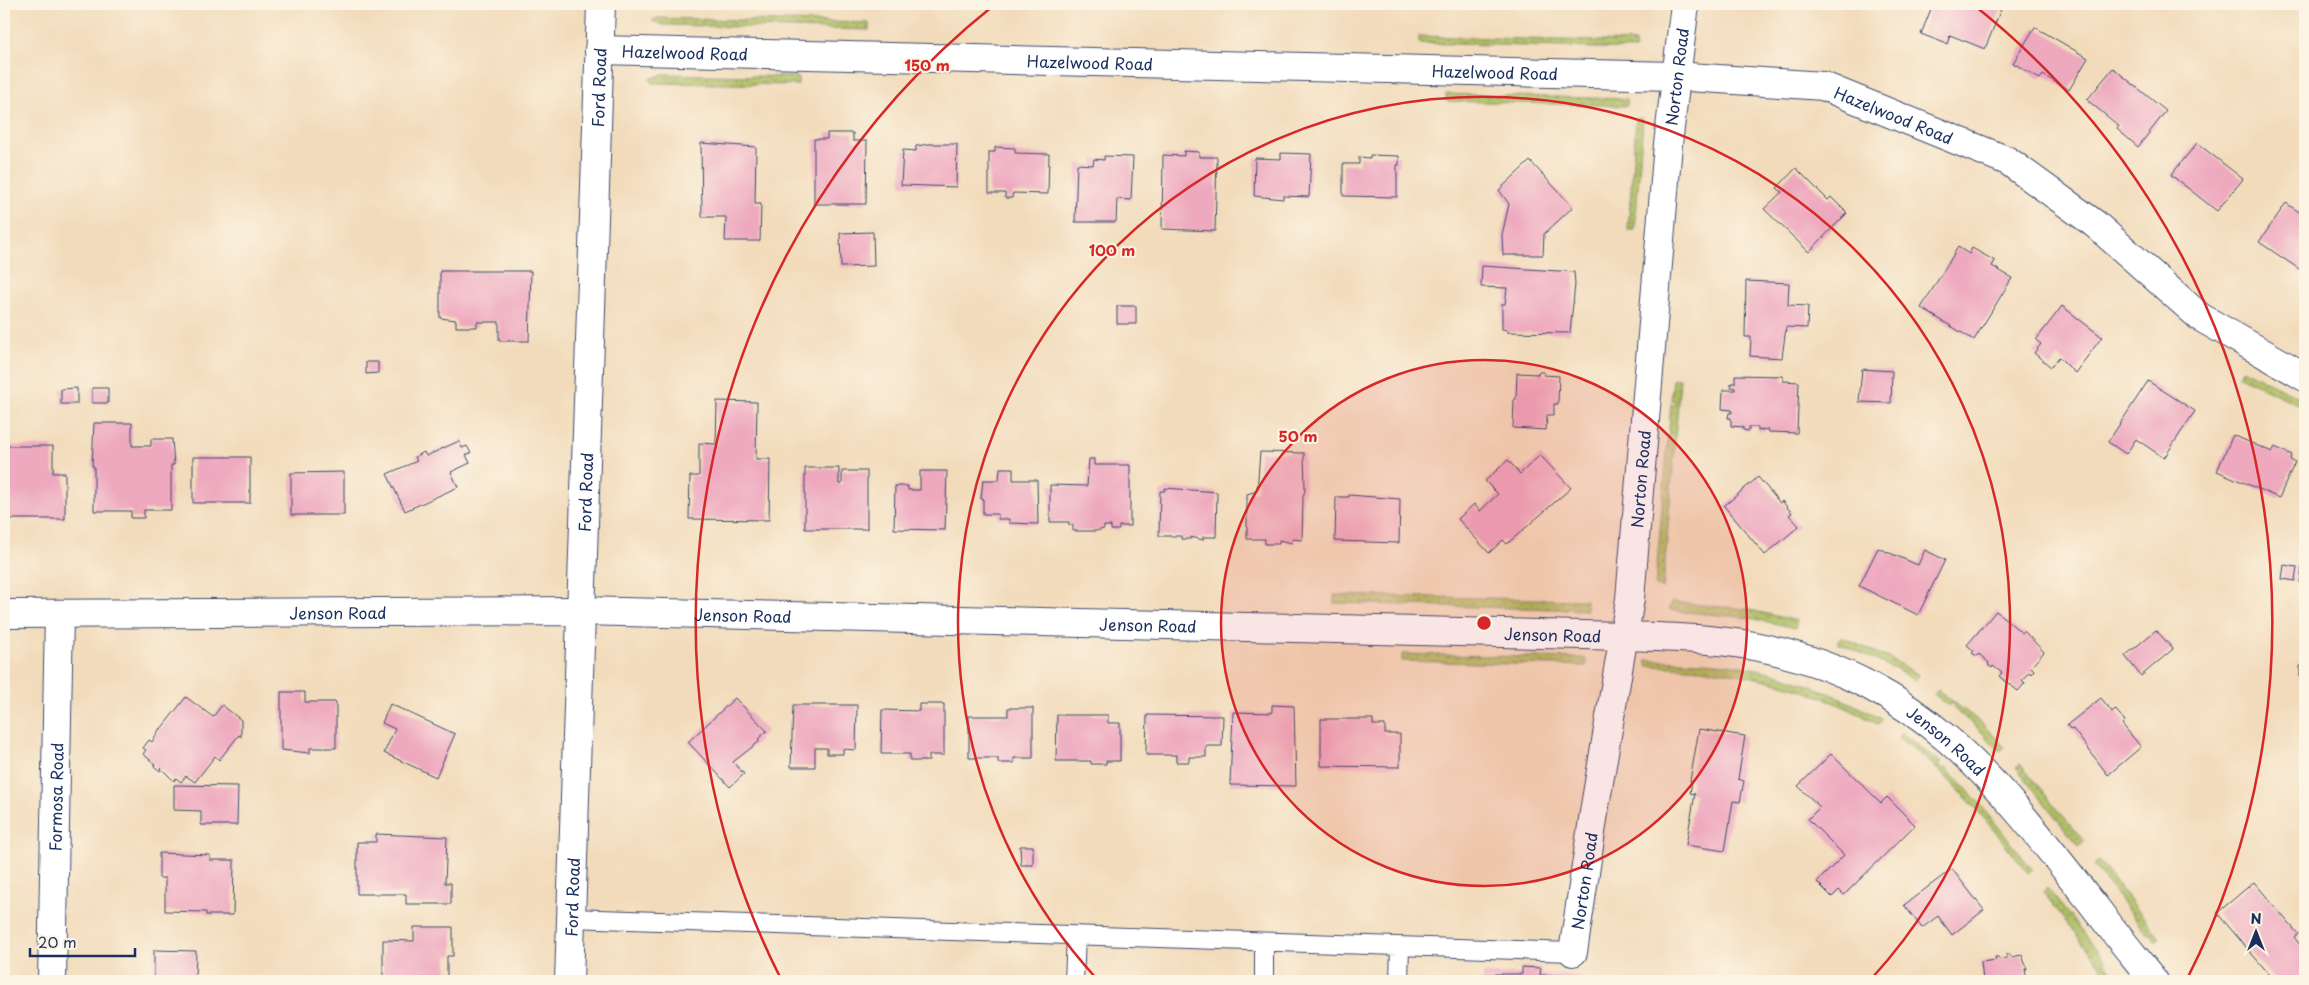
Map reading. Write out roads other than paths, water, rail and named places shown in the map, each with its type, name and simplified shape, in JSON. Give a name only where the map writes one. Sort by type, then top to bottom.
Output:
[{"type":"street","name":"Ford Road","points":[[569,981],[601,4]]},
{"type":"street","name":"Norton Road","points":[[1573,952],[1595,806],[1625,636],[1674,76],[1685,4]]},
{"type":"street","name":"Hazelwood Road","points":[[599,50],[1674,76],[1823,86],[2008,161],[2095,224],[2200,317],[2305,378]]},
{"type":"street","name":"Jenson Road","points":[[4,614],[580,611],[1625,636],[1708,640],[1768,649],[1849,676],[1905,706],[1947,737],[1989,776],[2036,832],[2154,981]]},
{"type":"street","name":"Formosa Road","points":[[52,981],[59,614]]},
{"type":"lane","points":[[570,918],[1573,952]]},
{"type":"lane","points":[[1074,981],[1076,936]]},
{"type":"lane","points":[[1264,942],[1264,981]]},
{"type":"lane","points":[[1399,981],[1400,947]]}]
